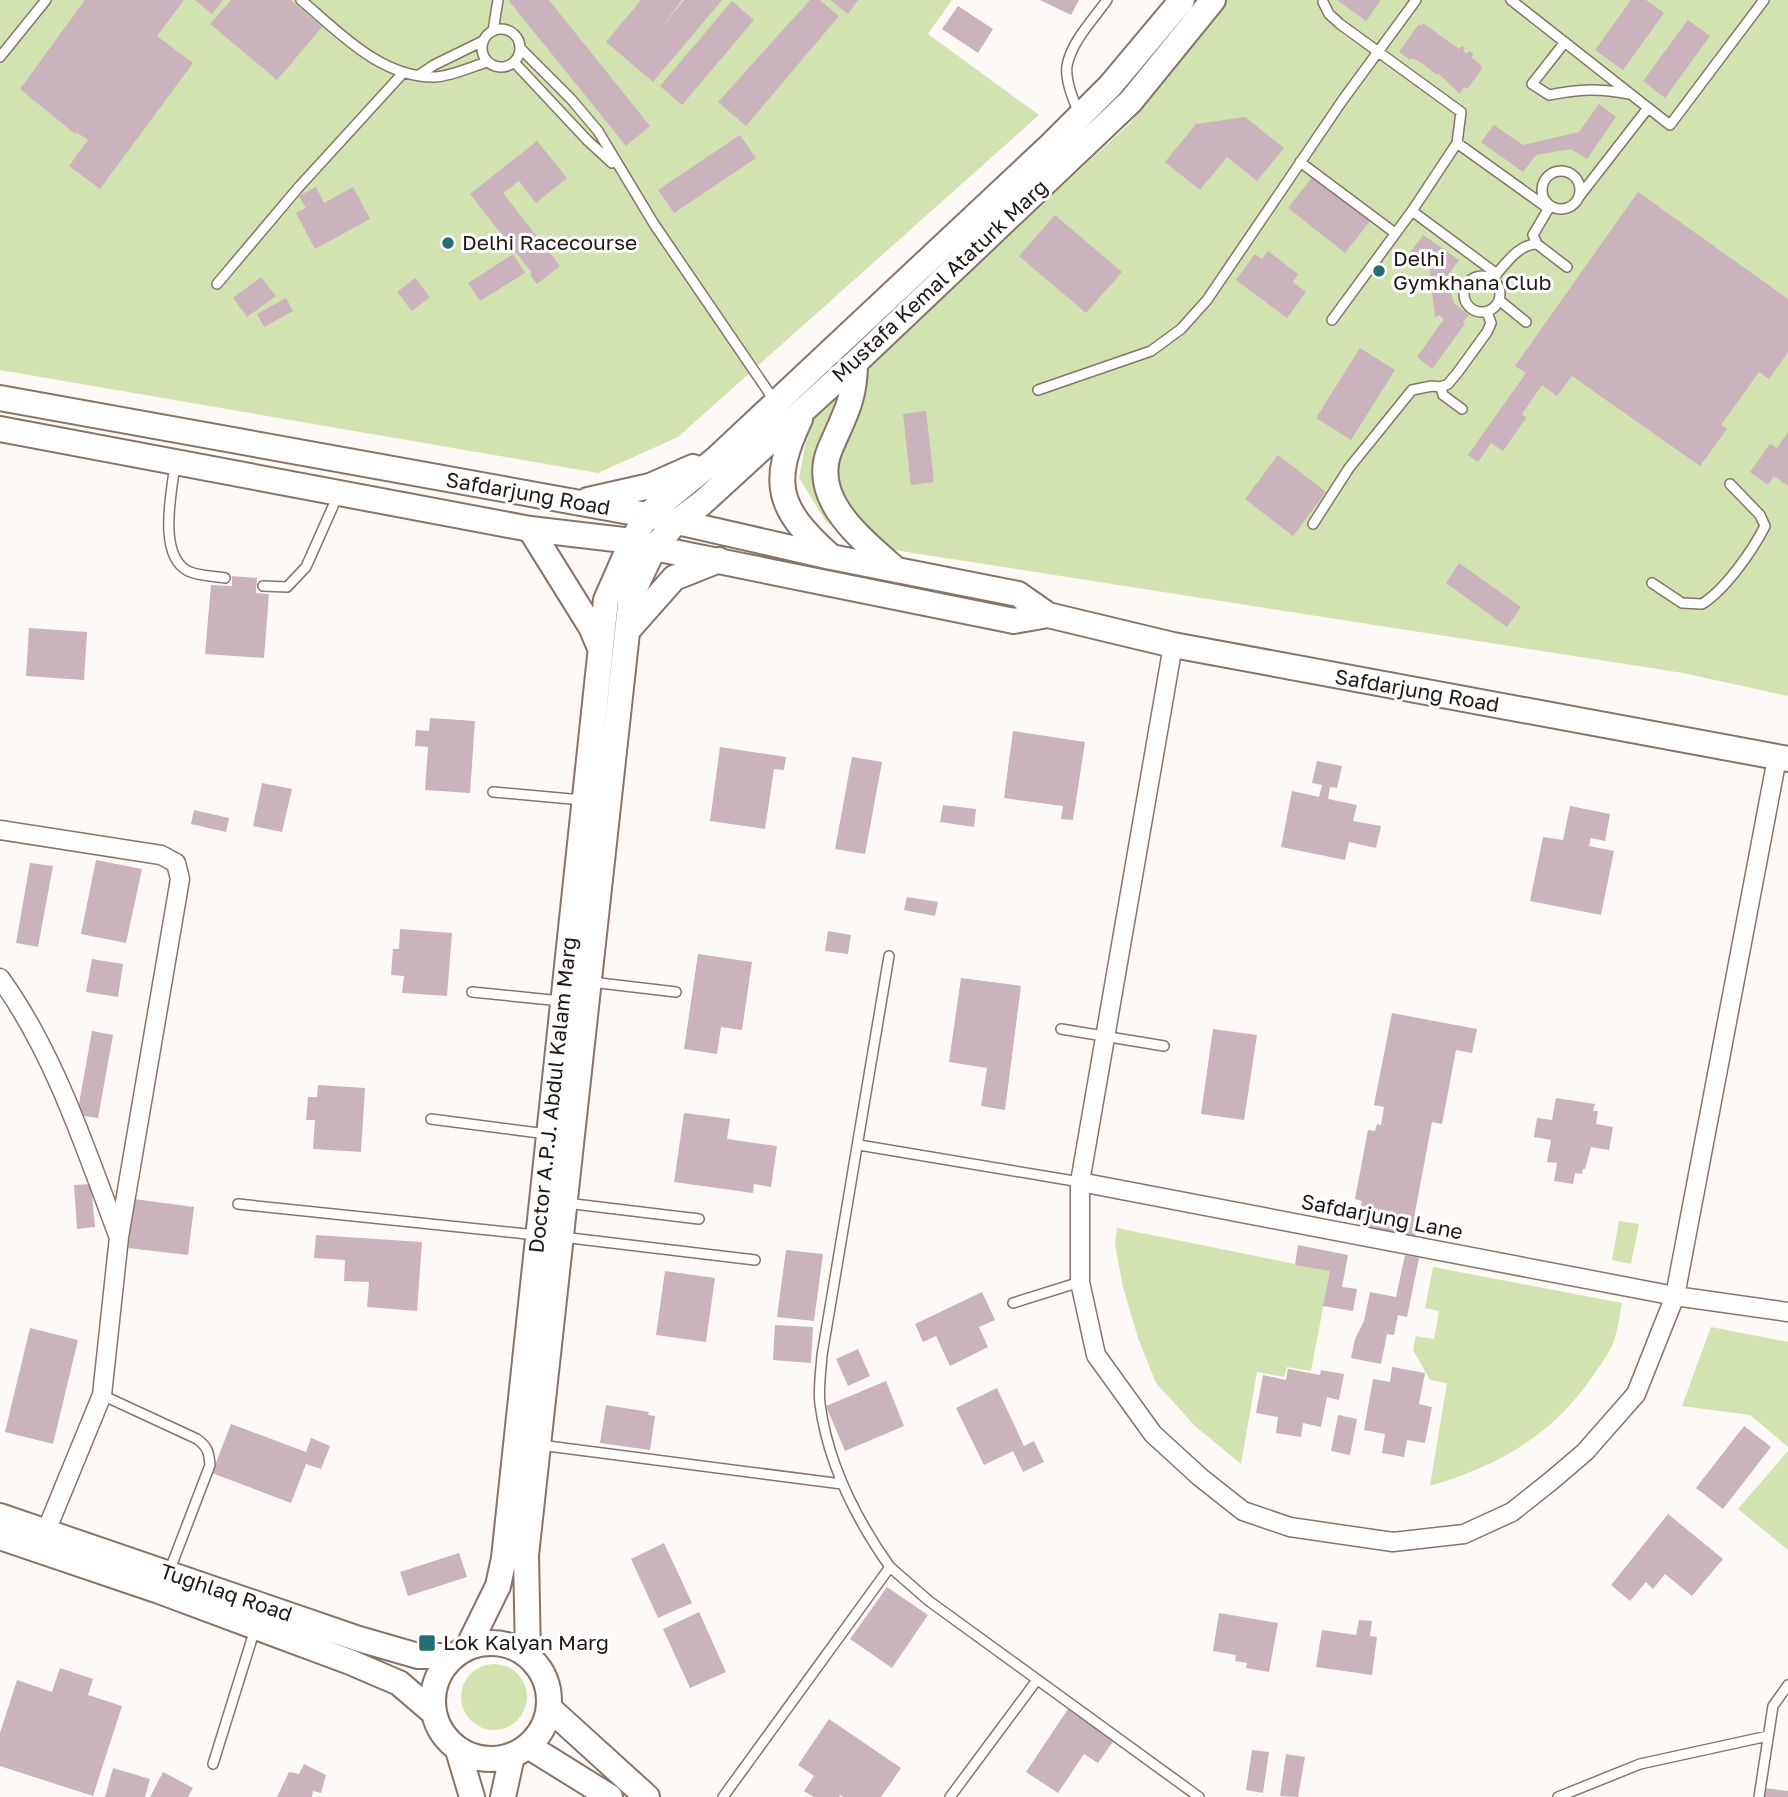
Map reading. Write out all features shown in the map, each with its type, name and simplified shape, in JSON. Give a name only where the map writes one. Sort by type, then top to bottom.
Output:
[{"type":"main road","name":"Mustafa Kemal Ataturk Marg","points":[[643,545],[647,515],[717,458],[1080,116],[1110,86],[1182,0]]},
{"type":"main road","name":"Mustafa Kemal Ataturk Marg","points":[[643,545],[702,503],[855,363],[1131,102],[1213,0]]},
{"type":"main road","points":[[855,363],[852,401],[828,453],[825,477],[833,503],[850,527],[894,568]]},
{"type":"main road","name":"Safdarjung Road","points":[[0,398],[647,515],[1018,594],[1048,615],[1173,645],[1783,759]]},
{"type":"main road","points":[[806,406],[786,448],[780,474],[784,496],[793,516],[808,536],[831,556]]},
{"type":"main road","name":"Safdarjung Road","points":[[0,429],[530,529],[643,545],[1014,621],[1048,615]]},
{"type":"main road","points":[[577,503],[650,486],[717,458]]},
{"type":"main road","points":[[530,529],[601,648]]},
{"type":"main road","name":"Doctor A.P.J. Abdul Kalam Marg","points":[[528,1655],[526,1555],[538,1444],[550,1236],[549,1134],[585,800],[608,696],[628,630],[631,596],[643,545]]},
{"type":"main road","name":"Doctor A.P.J. Abdul Kalam Marg","points":[[461,1651],[498,1586],[505,1558],[550,1236],[565,1202],[589,982],[608,696],[601,648],[606,600],[643,545]]},
{"type":"main road","points":[[628,630],[674,578],[719,560]]},
{"type":"main road","name":"Tughlaq Road","points":[[0,1516],[42,1541],[164,1582],[418,1656],[461,1651]]},
{"type":"main road","name":"Tughlaq Road","points":[[0,1537],[42,1541]]},
{"type":"main road","name":"Tughlaq Road","points":[[164,1582],[255,1628],[400,1683],[434,1713]]},
{"type":"main road","points":[[503,1797],[520,1751],[542,1729],[549,1708],[547,1684],[536,1664],[528,1655],[512,1646],[494,1643],[461,1651],[438,1677],[433,1695],[434,1713],[442,1733],[458,1750],[476,1758],[485,1759],[520,1751],[610,1797]]},
{"type":"main road","points":[[549,1708],[647,1797]]},
{"type":"main road","points":[[458,1750],[472,1797]]},
{"type":"street","points":[[1173,645],[1080,1182],[1080,1282],[1096,1355],[1153,1434],[1200,1478],[1243,1511],[1290,1527],[1393,1542],[1464,1534],[1512,1512],[1551,1482],[1585,1451],[1636,1394],[1675,1296],[1783,759]]},
{"type":"street","points":[[0,830],[161,855],[176,863],[180,879],[119,1237],[102,1395],[42,1541]]},
{"type":"street","points":[[0,978],[17,1002],[52,1069],[119,1237]]},
{"type":"street","name":"Safdarjung Lane","points":[[1080,1182],[1675,1296],[1788,1312]]},
{"type":"lane","points":[[0,57],[46,0]]},
{"type":"lane","points":[[300,0],[357,46],[403,73],[436,77],[487,62],[501,68],[514,62],[520,48],[519,41],[508,31],[494,31]]},
{"type":"lane","points":[[419,75],[483,41],[494,31],[498,0]]},
{"type":"lane","points":[[1080,116],[1066,68],[1074,46],[1107,0]]},
{"type":"lane","points":[[1038,390],[1151,351],[1181,329],[1207,300],[1300,162],[1416,0]]},
{"type":"lane","points":[[1511,0],[1670,125],[1764,0]]},
{"type":"lane","points":[[1323,2],[1329,14],[1461,111],[1457,143],[1412,211],[1332,320]]},
{"type":"lane","points":[[483,41],[482,48],[487,62]]},
{"type":"lane","points":[[1565,42],[1532,83],[1549,95],[1579,89],[1603,89],[1631,95]]},
{"type":"lane","points":[[520,48],[563,90],[598,131],[654,224],[776,403]]},
{"type":"lane","points":[[514,62],[587,140],[619,168]]},
{"type":"lane","points":[[217,284],[298,188],[403,73]]},
{"type":"lane","points":[[1457,143],[1549,207],[1568,208],[1648,108]]},
{"type":"lane","points":[[1300,162],[1395,233]]},
{"type":"lane","points":[[1549,207],[1543,197],[1542,185],[1550,174],[1556,172],[1569,173],[1574,177],[1579,188],[1577,200]]},
{"type":"lane","points":[[1549,207],[1533,235],[1537,244],[1567,267]]},
{"type":"lane","points":[[1412,211],[1495,277],[1499,288],[1497,305],[1487,312],[1470,308],[1466,303],[1466,286],[1475,277],[1495,277]]},
{"type":"lane","points":[[1495,277],[1520,249],[1527,244],[1537,244]]},
{"type":"lane","points":[[1499,300],[1526,322]]},
{"type":"lane","points":[[1313,524],[1349,468],[1412,390],[1441,387],[1453,378],[1487,332],[1491,323],[1487,312]]},
{"type":"lane","points":[[1441,387],[1443,395],[1462,409]]},
{"type":"lane","points":[[175,462],[168,536],[175,558],[188,571],[225,578]]},
{"type":"lane","points":[[1652,583],[1682,603],[1702,604],[1723,586],[1765,526],[1760,515],[1730,484]]},
{"type":"lane","points":[[263,586],[287,587],[306,567],[339,493]]},
{"type":"lane","points":[[494,792],[585,800]]},
{"type":"lane","points":[[889,957],[822,1355],[820,1401],[828,1446],[842,1484],[866,1533],[890,1567],[929,1601],[1199,1797]]},
{"type":"lane","points":[[589,982],[676,992]]},
{"type":"lane","points":[[472,992],[564,1002]]},
{"type":"lane","points":[[1061,1029],[1164,1046]]},
{"type":"lane","points":[[430,1119],[549,1134]]},
{"type":"lane","name":"Safdarjung Lane","points":[[859,1145],[1080,1182]]},
{"type":"lane","points":[[565,1202],[699,1219]]},
{"type":"lane","points":[[238,1204],[550,1236],[755,1261]]},
{"type":"lane","points":[[1013,1303],[1080,1282]]},
{"type":"lane","points":[[102,1395],[197,1439],[205,1445],[209,1454],[210,1465],[164,1582]]},
{"type":"lane","points":[[538,1444],[842,1484]]},
{"type":"lane","points":[[723,1797],[890,1567]]},
{"type":"lane","points":[[213,1764],[255,1628]]},
{"type":"lane","points":[[950,1797],[1037,1679]]},
{"type":"lane","points":[[1759,1797],[1773,1706],[1788,1685]]},
{"type":"lane","points":[[1558,1797],[1640,1764],[1768,1736]]},
{"type":"green space","name":"Delhi Racecourse","points":[[0,0],[952,0],[928,34],[1039,115],[678,437],[598,473],[0,370]]},
{"type":"green space","name":"Delhi Gymkhana Club","points":[[1226,0],[1788,0],[1788,696],[1683,673],[881,548],[826,522],[799,478],[810,420],[1131,122]]},
{"type":"green space","points":[[1619,1221],[1639,1224],[1631,1264],[1612,1260]]},
{"type":"green space","points":[[1117,1228],[1330,1271],[1311,1371],[1287,1367],[1284,1377],[1257,1372],[1241,1464],[1195,1426],[1156,1383],[1138,1338],[1123,1287],[1115,1245]]},
{"type":"green space","points":[[1433,1267],[1622,1303],[1610,1350],[1576,1398],[1559,1416],[1541,1432],[1500,1458],[1430,1486],[1447,1383],[1430,1380],[1413,1350],[1416,1336],[1434,1339],[1439,1311],[1425,1308]]},
{"type":"green space","points":[[1711,1327],[1788,1342],[1788,1447],[1750,1415],[1682,1406]]},
{"type":"green space","points":[[1788,1451],[1788,1550],[1738,1509]]},
{"type":"green space","points":[[494,1664],[507,1666],[517,1674],[525,1684],[525,1710],[517,1720],[507,1728],[494,1730],[481,1728],[471,1720],[463,1710],[461,1697],[463,1684],[471,1674],[481,1666]]},
{"type":"building","points":[[85,0],[184,0],[157,36],[193,63],[100,189],[69,166],[88,140],[76,132],[75,134],[20,89]]},
{"type":"building","points":[[195,0],[223,0],[212,14]]},
{"type":"building","points":[[231,0],[291,0],[322,27],[277,80],[210,24]]},
{"type":"building","points":[[510,0],[549,0],[650,126],[626,146]]},
{"type":"building","points":[[641,0],[682,0],[661,28],[684,0],[722,0],[653,82],[606,42]]},
{"type":"building","points":[[810,0],[820,0],[839,16],[746,126],[718,102]]},
{"type":"building","points":[[830,0],[858,0],[848,14]]},
{"type":"building","points":[[1040,0],[1079,0],[1071,15]]},
{"type":"building","points":[[1337,0],[1381,0],[1366,21]]},
{"type":"building","points":[[1631,0],[1646,0],[1664,13],[1623,70],[1595,50]]},
{"type":"building","points":[[732,1],[754,20],[682,105],[660,86]]},
{"type":"building","points":[[958,6],[993,29],[978,53],[942,29]]},
{"type":"building","points":[[1688,20],[1710,36],[1665,98],[1643,81]]},
{"type":"building","points":[[1423,23],[1459,49],[1462,46],[1465,48],[1463,51],[1467,54],[1469,51],[1474,54],[1471,57],[1481,65],[1482,69],[1460,94],[1438,73],[1437,75],[1422,63],[1412,58],[1410,60],[1399,52],[1419,24],[1421,26]]},
{"type":"building","points":[[1599,104],[1616,117],[1587,159],[1571,149],[1536,155],[1523,172],[1481,142],[1494,125],[1523,145],[1579,132]]},
{"type":"building","points":[[1245,117],[1284,148],[1257,181],[1227,157],[1200,190],[1165,162],[1196,124]]},
{"type":"building","points":[[740,135],[756,158],[674,213],[658,190]]},
{"type":"building","points":[[537,141],[567,178],[536,203],[519,181],[503,193],[560,266],[537,284],[530,275],[532,273],[470,194]]},
{"type":"building","points":[[1313,176],[1370,221],[1345,253],[1288,208]]},
{"type":"building","points":[[316,187],[324,203],[353,187],[370,219],[315,249],[296,213],[306,208],[299,196]]},
{"type":"building","points":[[1638,192],[1788,299],[1788,352],[1769,379],[1759,372],[1721,425],[1727,429],[1700,466],[1572,376],[1557,396],[1542,385],[1522,414],[1526,418],[1503,451],[1491,443],[1478,462],[1468,455],[1526,373],[1515,366]]},
{"type":"building","points":[[1055,215],[1122,272],[1086,313],[1019,256]]},
{"type":"building","points":[[1423,235],[1459,260],[1446,278],[1454,303],[1469,315],[1432,369],[1417,357],[1444,319],[1439,315],[1435,317],[1429,266],[1410,253]]},
{"type":"building","points":[[1268,251],[1298,274],[1293,282],[1306,292],[1287,318],[1236,280],[1255,254],[1262,259]]},
{"type":"building","points":[[513,254],[525,273],[480,301],[468,283]]},
{"type":"building","points":[[261,277],[276,296],[247,317],[233,298]]},
{"type":"building","points":[[415,278],[430,297],[412,311],[397,292]]},
{"type":"building","points":[[286,298],[293,311],[264,327],[257,314]]},
{"type":"building","points":[[1360,348],[1395,370],[1351,440],[1316,418]]},
{"type":"building","points":[[926,411],[934,482],[911,485],[903,414]]},
{"type":"building","points":[[1788,432],[1788,486],[1774,476],[1768,485],[1750,472],[1770,444],[1777,448]]},
{"type":"building","points":[[1278,455],[1326,492],[1293,536],[1245,499]]},
{"type":"building","points":[[1459,563],[1521,607],[1507,627],[1446,583]]},
{"type":"building","points":[[232,576],[257,578],[256,593],[269,594],[264,658],[205,654],[211,585],[232,586]]},
{"type":"building","points":[[29,628],[87,632],[84,680],[26,676]]},
{"type":"building","points":[[430,718],[475,721],[470,793],[425,790],[428,747],[415,746],[416,730],[429,731]]},
{"type":"building","points":[[1013,731],[1085,742],[1073,820],[1061,819],[1063,806],[1004,798]]},
{"type":"building","points":[[720,747],[786,757],[784,770],[774,769],[765,829],[710,821]]},
{"type":"building","points":[[852,757],[882,762],[865,854],[835,849]]},
{"type":"building","points":[[1317,761],[1342,766],[1337,788],[1330,787],[1328,799],[1357,805],[1353,821],[1381,826],[1376,848],[1349,842],[1345,860],[1281,847],[1292,791],[1319,797],[1322,785],[1312,783]]},
{"type":"building","points":[[262,783],[292,789],[282,832],[253,826]]},
{"type":"building","points":[[943,805],[976,809],[974,827],[940,822]]},
{"type":"building","points":[[1570,806],[1610,814],[1605,841],[1591,838],[1589,846],[1614,851],[1601,915],[1530,901],[1543,837],[1563,840]]},
{"type":"building","points":[[194,810],[229,818],[226,832],[191,824]]},
{"type":"building","points":[[96,860],[142,869],[126,943],[81,934]]},
{"type":"building","points":[[30,863],[53,866],[38,947],[16,943]]},
{"type":"building","points":[[907,897],[938,902],[935,916],[904,910]]},
{"type":"building","points":[[400,929],[452,933],[447,996],[402,993],[404,976],[391,975],[393,949],[399,949]]},
{"type":"building","points":[[828,931],[851,935],[848,954],[825,951]]},
{"type":"building","points":[[698,954],[752,962],[742,1030],[721,1027],[717,1054],[684,1049]]},
{"type":"building","points":[[92,959],[123,964],[118,997],[86,992]]},
{"type":"building","points":[[961,978],[1021,986],[1005,1110],[981,1106],[987,1068],[949,1062]]},
{"type":"building","points":[[1392,1013],[1477,1029],[1472,1053],[1456,1050],[1442,1124],[1432,1122],[1414,1218],[1422,1219],[1420,1232],[1416,1231],[1415,1237],[1360,1227],[1362,1219],[1349,1217],[1351,1208],[1360,1210],[1362,1201],[1355,1199],[1368,1130],[1375,1131],[1377,1124],[1381,1125],[1384,1107],[1374,1105]]},
{"type":"building","points":[[1213,1029],[1257,1035],[1244,1120],[1201,1114]]},
{"type":"building","points":[[92,1031],[113,1035],[98,1118],[77,1115]]},
{"type":"building","points":[[318,1085],[365,1088],[361,1152],[313,1149],[315,1120],[306,1120],[308,1097],[317,1097]]},
{"type":"building","points":[[1556,1098],[1595,1104],[1593,1111],[1598,1111],[1596,1124],[1613,1127],[1609,1150],[1591,1147],[1585,1169],[1582,1174],[1575,1173],[1573,1184],[1554,1181],[1557,1163],[1547,1162],[1551,1140],[1534,1137],[1537,1118],[1552,1120]]},
{"type":"building","points":[[684,1113],[730,1119],[727,1139],[777,1146],[771,1187],[754,1184],[753,1193],[674,1182]]},
{"type":"building","points":[[91,1184],[95,1227],[77,1229],[74,1185]]},
{"type":"building","points":[[134,1199],[194,1207],[188,1255],[128,1248]]},
{"type":"building","points":[[316,1235],[422,1242],[417,1311],[367,1307],[369,1282],[344,1281],[345,1260],[314,1258]]},
{"type":"building","points":[[1298,1245],[1348,1255],[1342,1287],[1357,1289],[1353,1311],[1323,1306],[1330,1271],[1295,1265]]},
{"type":"building","points":[[786,1250],[823,1254],[814,1321],[777,1317]]},
{"type":"building","points":[[1405,1255],[1419,1258],[1407,1317],[1398,1315],[1394,1335],[1387,1334],[1381,1364],[1351,1358],[1355,1339],[1364,1321],[1370,1292],[1396,1297]]},
{"type":"building","points":[[665,1271],[715,1278],[706,1342],[656,1335]]},
{"type":"building","points":[[982,1292],[995,1320],[979,1327],[988,1347],[950,1366],[936,1336],[923,1342],[915,1324]]},
{"type":"building","points":[[775,1325],[813,1327],[811,1363],[773,1360]]},
{"type":"building","points":[[30,1328],[78,1340],[53,1444],[5,1432]]},
{"type":"building","points":[[858,1349],[870,1376],[848,1386],[836,1359]]},
{"type":"building","points":[[1392,1367],[1425,1373],[1419,1404],[1432,1407],[1425,1443],[1407,1440],[1404,1457],[1382,1453],[1385,1434],[1364,1430],[1373,1379],[1390,1382]]},
{"type":"building","points":[[1288,1369],[1320,1375],[1321,1370],[1344,1374],[1339,1400],[1327,1397],[1321,1427],[1303,1423],[1301,1437],[1276,1433],[1278,1417],[1256,1413],[1263,1375],[1286,1380]]},
{"type":"building","points":[[886,1381],[904,1426],[845,1451],[826,1406]]},
{"type":"building","points":[[997,1388],[1024,1446],[1034,1441],[1044,1462],[1023,1472],[1013,1451],[984,1465],[956,1408]]},
{"type":"building","points":[[606,1405],[649,1412],[648,1415],[655,1416],[650,1450],[600,1443]]},
{"type":"building","points":[[1338,1415],[1357,1419],[1350,1455],[1331,1451]]},
{"type":"building","points":[[231,1424],[306,1452],[311,1438],[330,1446],[321,1469],[306,1464],[291,1503],[212,1473]]},
{"type":"building","points":[[1744,1426],[1771,1447],[1723,1509],[1696,1488]]},
{"type":"building","points":[[1668,1514],[1723,1559],[1692,1596],[1665,1574],[1653,1589],[1646,1582],[1630,1601],[1611,1585]]},
{"type":"building","points":[[664,1543],[692,1603],[658,1618],[631,1559]]},
{"type":"building","points":[[459,1553],[467,1577],[408,1596],[400,1572]]},
{"type":"building","points":[[887,1587],[928,1615],[892,1668],[850,1639]]},
{"type":"building","points":[[699,1612],[726,1672],[690,1688],[663,1629]]},
{"type":"building","points":[[1219,1613],[1278,1623],[1269,1672],[1246,1668],[1247,1663],[1235,1661],[1236,1655],[1213,1651]]},
{"type":"building","points":[[1359,1620],[1372,1621],[1370,1636],[1377,1637],[1372,1675],[1316,1667],[1322,1630],[1356,1635]]},
{"type":"building","points":[[60,1668],[93,1679],[88,1695],[122,1706],[93,1796],[0,1766],[0,1733],[17,1680],[52,1692]]},
{"type":"building","points":[[1068,1709],[1114,1740],[1098,1763],[1084,1754],[1058,1793],[1026,1772]]},
{"type":"building","points":[[829,1719],[901,1768],[881,1797],[814,1797],[804,1791],[814,1776],[798,1765]]},
{"type":"building","points":[[1252,1750],[1269,1752],[1263,1793],[1246,1790]]},
{"type":"building","points":[[1286,1754],[1305,1757],[1298,1797],[1280,1796]]},
{"type":"building","points":[[304,1764],[326,1775],[321,1793],[313,1791],[312,1797],[277,1797],[289,1772],[299,1774]]},
{"type":"building","points":[[113,1768],[150,1779],[145,1797],[105,1797]]},
{"type":"building","points":[[163,1772],[193,1788],[188,1797],[150,1797]]},
{"type":"building","points":[[1764,1788],[1788,1791],[1788,1797],[1762,1797]]},
{"type":"place","name":"Delhi Racecourse","points":[[448,243]]},
{"type":"place","name":"Delhi Gymkhana Club","points":[[1379,271]]},
{"type":"place","name":"Lok Kalyan Marg","points":[[427,1643]]}]
